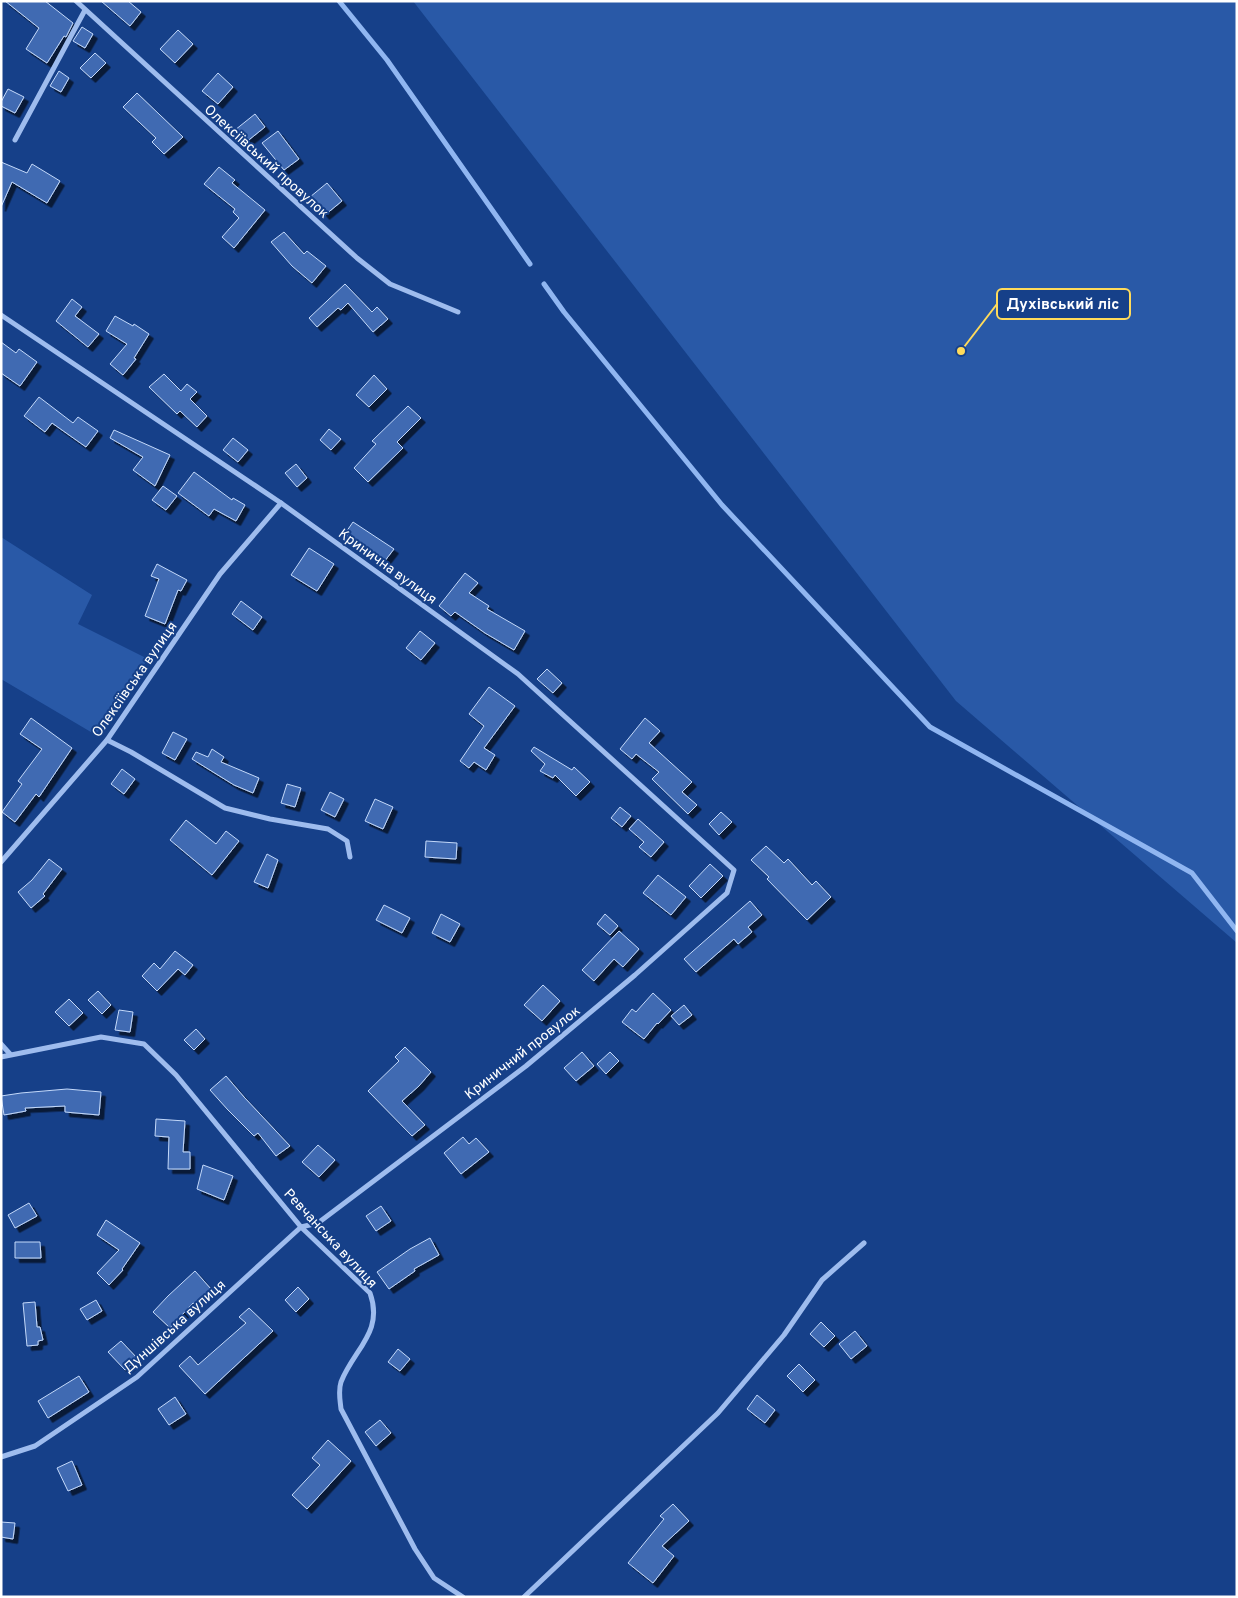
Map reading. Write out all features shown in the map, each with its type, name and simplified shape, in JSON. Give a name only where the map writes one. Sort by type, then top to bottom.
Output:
[{"type":"street","name":"Олексіївський провулок","points":[[76,1],[357,258],[390,284],[458,312]]},
{"type":"street","points":[[16,140],[86,10]]},
{"type":"street","name":"Кринична вулиця","points":[[1,315],[280,503],[518,674],[734,870]]},
{"type":"street","name":"Олексіївська вулиця","points":[[1,862],[107,740],[220,574],[280,503]]},
{"type":"street","points":[[107,740],[131,752],[225,808],[270,819],[328,829],[347,841],[350,857]]},
{"type":"street","name":"Криничний провулок","points":[[301,1227],[318,1223],[526,1066],[635,975],[727,893],[734,870]]},
{"type":"street","name":"Ревчанська вулиця","points":[[1,1057],[101,1036],[144,1044],[176,1075],[301,1227],[370,1293],[375,1306],[374,1320],[369,1333],[341,1382],[339,1392],[341,1408],[415,1549],[434,1578],[463,1597]]},
{"type":"street","points":[[1,1044],[10,1054]]},
{"type":"street","name":"Дуншівська вулиця","points":[[1,1457],[35,1446],[137,1377],[301,1227]]},
{"type":"street","points":[[524,1597],[718,1413],[784,1335],[822,1280],[864,1243]]},
{"type":"shaded area","points":[[413,1],[1237,1],[1237,943],[956,701]]},
{"type":"shaded area","points":[[1,537],[92,595],[78,624],[148,659],[96,735],[1,679]]},
{"type":"building","points":[[5,1],[45,1],[73,23],[66,37],[64,36],[47,63],[26,49],[39,28]]},
{"type":"building","points":[[101,1],[128,1],[141,12],[130,26]]},
{"type":"building","points":[[82,27],[93,34],[85,48],[73,41]]},
{"type":"building","points":[[178,30],[193,44],[175,63],[160,49]]},
{"type":"building","points":[[95,53],[106,63],[91,78],[80,68]]},
{"type":"building","points":[[59,71],[69,78],[61,92],[50,86]]},
{"type":"building","points":[[218,73],[233,87],[218,104],[202,91]]},
{"type":"building","points":[[8,89],[24,97],[15,113],[1,106],[1,102]]},
{"type":"building","points":[[137,93],[183,137],[164,154],[152,142],[156,138],[123,107]]},
{"type":"building","points":[[255,114],[265,127],[245,143],[235,130]]},
{"type":"building","points":[[278,131],[299,159],[284,170],[262,143]]},
{"type":"building","points":[[1,162],[27,173],[32,164],[60,181],[47,203],[12,182],[1,207]]},
{"type":"building","points":[[219,167],[235,180],[232,183],[265,210],[234,248],[222,237],[239,218],[233,212],[235,209],[204,184]]},
{"type":"building","points":[[327,183],[342,201],[325,215],[310,197]]},
{"type":"building","points":[[284,232],[304,254],[307,251],[326,266],[312,283],[292,266],[271,242]]},
{"type":"building","points":[[345,284],[372,312],[377,307],[388,319],[373,332],[348,303],[341,310],[338,308],[317,327],[309,318]]},
{"type":"building","points":[[72,299],[82,307],[75,316],[99,334],[88,347],[56,321]]},
{"type":"building","points":[[115,316],[133,326],[134,324],[149,334],[134,358],[136,359],[123,375],[110,364],[127,344],[106,331]]},
{"type":"building","points":[[1,342],[16,353],[19,349],[37,362],[20,386],[1,373]]},
{"type":"building","points":[[164,374],[181,391],[187,384],[197,392],[190,399],[207,416],[197,427],[180,411],[177,414],[149,387]]},
{"type":"building","points":[[374,375],[387,389],[369,407],[356,395]]},
{"type":"building","points":[[39,397],[73,423],[78,417],[98,431],[86,447],[52,423],[45,432],[24,416]]},
{"type":"building","points":[[408,406],[421,418],[397,442],[403,448],[368,482],[354,468],[376,444],[372,441]]},
{"type":"building","points":[[329,429],[341,439],[331,450],[320,440]]},
{"type":"building","points":[[114,430],[170,455],[155,486],[133,470],[143,457],[110,438]]},
{"type":"building","points":[[233,438],[248,450],[238,462],[223,450]]},
{"type":"building","points":[[296,464],[307,478],[297,487],[285,473]]},
{"type":"building","points":[[194,472],[232,500],[233,498],[245,505],[236,521],[214,509],[209,516],[178,493]]},
{"type":"building","points":[[163,486],[177,496],[166,510],[152,500]]},
{"type":"building","points":[[353,522],[394,549],[384,562],[344,535]]},
{"type":"building","points":[[309,548],[334,564],[317,591],[291,575]]},
{"type":"building","points":[[157,564],[187,580],[181,591],[178,590],[165,624],[145,616],[159,579],[151,576]]},
{"type":"building","points":[[465,573],[478,583],[469,593],[489,606],[487,609],[525,631],[514,650],[455,612],[451,616],[439,606]]},
{"type":"building","points":[[241,601],[262,617],[253,630],[232,614]]},
{"type":"building","points":[[420,631],[435,643],[421,660],[406,648]]},
{"type":"building","points":[[547,669],[562,683],[553,693],[537,679]]},
{"type":"building","points":[[489,687],[515,706],[484,748],[495,755],[486,770],[474,762],[469,768],[460,761],[484,726],[469,714]]},
{"type":"building","points":[[31,718],[72,748],[39,797],[36,794],[15,822],[2,812],[22,784],[18,781],[42,749],[20,734]]},
{"type":"building","points":[[645,718],[660,731],[649,743],[692,782],[682,792],[697,805],[688,814],[652,779],[659,772],[636,754],[632,759],[620,749]]},
{"type":"building","points":[[173,732],[187,739],[175,760],[162,753]]},
{"type":"building","points":[[534,747],[572,770],[574,767],[590,782],[576,796],[555,775],[553,778],[540,771],[545,764],[531,751]]},
{"type":"building","points":[[212,749],[224,757],[221,762],[259,778],[253,793],[234,785],[192,759],[196,752],[208,757]]},
{"type":"building","points":[[122,769],[135,779],[124,794],[111,784]]},
{"type":"building","points":[[287,784],[301,788],[295,807],[281,803]]},
{"type":"building","points":[[330,792],[344,799],[335,817],[321,810]]},
{"type":"building","points":[[375,799],[393,807],[383,829],[365,821]]},
{"type":"building","points":[[620,807],[631,816],[622,827],[611,818]]},
{"type":"building","points":[[721,812],[732,822],[719,835],[709,824]]},
{"type":"building","points":[[638,819],[664,842],[651,857],[639,847],[644,842],[629,829]]},
{"type":"building","points":[[186,820],[216,844],[226,831],[239,841],[212,875],[170,840]]},
{"type":"building","points":[[426,841],[457,843],[456,859],[425,857]]},
{"type":"building","points":[[766,846],[784,863],[788,859],[812,885],[816,881],[831,897],[807,920],[767,879],[769,877],[751,860]]},
{"type":"building","points":[[267,854],[278,860],[268,888],[254,882]]},
{"type":"building","points":[[49,859],[62,869],[43,894],[45,896],[31,908],[18,892],[32,880]]},
{"type":"building","points":[[710,864],[723,876],[701,898],[689,886]]},
{"type":"building","points":[[658,875],[686,897],[671,915],[643,893]]},
{"type":"building","points":[[750,901],[762,915],[748,927],[752,932],[738,944],[734,939],[696,972],[684,959]]},
{"type":"building","points":[[384,905],[410,918],[402,933],[376,920]]},
{"type":"building","points":[[441,914],[460,924],[450,942],[432,933]]},
{"type":"building","points":[[605,914],[618,926],[610,935],[597,924]]},
{"type":"building","points":[[619,931],[639,949],[623,967],[614,959],[594,981],[582,970]]},
{"type":"building","points":[[175,951],[193,965],[185,975],[178,969],[157,991],[142,976],[154,963],[160,969]]},
{"type":"building","points":[[543,985],[560,1001],[542,1021],[524,1005]]},
{"type":"building","points":[[98,991],[111,1005],[102,1014],[88,1000]]},
{"type":"building","points":[[653,993],[671,1010],[644,1039],[622,1022],[632,1009],[636,1012]]},
{"type":"building","points":[[69,999],[83,1013],[69,1026],[55,1012]]},
{"type":"building","points":[[684,1005],[692,1015],[679,1025],[671,1016]]},
{"type":"building","points":[[119,1010],[133,1012],[130,1032],[115,1030]]},
{"type":"building","points":[[196,1029],[205,1039],[194,1050],[184,1040]]},
{"type":"building","points":[[405,1047],[431,1072],[402,1101],[425,1125],[412,1136],[368,1091],[399,1061],[395,1057]]},
{"type":"building","points":[[582,1052],[594,1066],[576,1081],[564,1068]]},
{"type":"building","points":[[610,1052],[619,1061],[606,1074],[597,1064]]},
{"type":"building","points":[[226,1076],[290,1146],[276,1156],[258,1133],[254,1136],[228,1110],[210,1090]]},
{"type":"building","points":[[67,1089],[101,1092],[99,1115],[65,1112],[65,1106],[25,1108],[26,1111],[4,1115],[1,1096]]},
{"type":"building","points":[[156,1119],[185,1121],[183,1152],[190,1152],[190,1169],[168,1169],[169,1137],[155,1136]]},
{"type":"building","points":[[463,1137],[469,1144],[476,1138],[489,1152],[461,1174],[444,1153]]},
{"type":"building","points":[[318,1145],[335,1160],[319,1177],[302,1162]]},
{"type":"building","points":[[203,1165],[233,1176],[224,1200],[197,1189]]},
{"type":"building","points":[[29,1203],[37,1216],[15,1228],[8,1215]]},
{"type":"building","points":[[381,1206],[391,1221],[376,1231],[366,1216]]},
{"type":"building","points":[[106,1220],[140,1243],[123,1270],[109,1285],[97,1273],[119,1250],[97,1235]]},
{"type":"building","points":[[430,1238],[439,1255],[414,1269],[415,1271],[389,1289],[377,1272],[410,1249]]},
{"type":"building","points":[[15,1242],[40,1242],[41,1258],[15,1258]]},
{"type":"building","points":[[195,1271],[211,1289],[195,1304],[193,1303],[170,1328],[153,1312]]},
{"type":"building","points":[[298,1287],[309,1299],[296,1312],[285,1300]]},
{"type":"building","points":[[96,1300],[102,1311],[87,1320],[80,1309]]},
{"type":"building","points":[[35,1302],[37,1327],[40,1327],[43,1340],[38,1341],[38,1345],[27,1346],[23,1303]]},
{"type":"building","points":[[249,1308],[273,1331],[205,1394],[179,1366],[190,1356],[198,1365],[246,1323],[239,1317]]},
{"type":"building","points":[[821,1322],[835,1336],[824,1347],[810,1334]]},
{"type":"building","points":[[855,1331],[867,1346],[851,1359],[839,1344]]},
{"type":"building","points":[[121,1341],[138,1359],[125,1370],[108,1352]]},
{"type":"building","points":[[398,1349],[410,1359],[400,1371],[388,1362]]},
{"type":"building","points":[[799,1364],[815,1380],[803,1392],[787,1376]]},
{"type":"building","points":[[79,1376],[89,1392],[48,1418],[38,1401]]},
{"type":"building","points":[[757,1395],[775,1410],[765,1423],[747,1409]]},
{"type":"building","points":[[175,1397],[186,1414],[169,1425],[158,1409]]},
{"type":"building","points":[[380,1420],[391,1433],[376,1446],[365,1432]]},
{"type":"building","points":[[328,1440],[351,1461],[307,1509],[292,1495],[320,1465],[312,1458]]},
{"type":"building","points":[[72,1461],[82,1485],[68,1491],[57,1468]]},
{"type":"building","points":[[673,1504],[689,1521],[662,1546],[674,1556],[653,1583],[628,1563],[664,1519],[660,1516]]},
{"type":"building","points":[[1,1522],[15,1523],[13,1539],[1,1537]]},
{"type":"waterway","points":[[339,1],[387,60],[530,264]]},
{"type":"waterway","points":[[544,284],[564,312],[722,505],[930,727],[1192,873],[1237,931]]},
{"type":"place","name":"Духівський ліс","points":[[961,351]]}]
